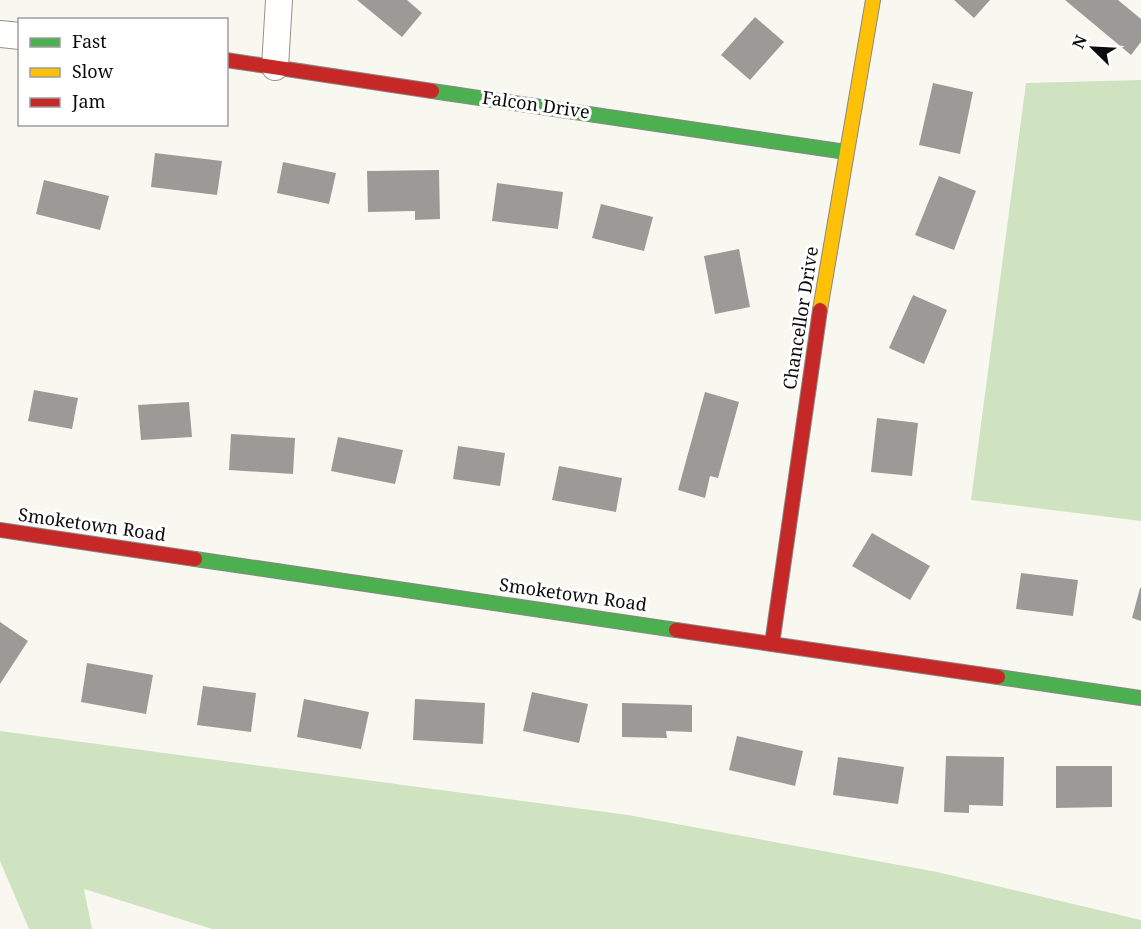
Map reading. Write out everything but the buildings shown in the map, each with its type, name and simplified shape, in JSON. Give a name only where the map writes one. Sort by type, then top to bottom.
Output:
[{"type":"street","points":[[275,67],[279,0]]},
{"type":"street","name":"Chancellor Drive","points":[[772,644],[800,440],[873,0]]},
{"type":"street","points":[[0,34],[18,36]]},
{"type":"street","name":"Falcon Drive","points":[[228,60],[846,152]]},
{"type":"street","name":"Smoketown Road","points":[[0,530],[1141,698]]},
{"type":"green space","points":[[1141,80],[1141,521],[971,500],[1026,83]]},
{"type":"green space","points":[[0,731],[628,815],[937,872],[1141,920],[1141,929],[212,929],[84,889],[92,929],[29,929],[0,861]]},
{"type":"traffic: fast","points":[[432,91],[846,152]]},
{"type":"traffic: fast","points":[[195,559],[676,630]]},
{"type":"traffic: fast","points":[[998,677],[1141,698]]},
{"type":"traffic: slow","points":[[820,310],[873,0]]},
{"type":"traffic: jam","points":[[228,60],[432,91]]},
{"type":"traffic: jam","points":[[772,644],[820,310]]},
{"type":"traffic: jam","points":[[0,530],[195,559]]},
{"type":"traffic: jam","points":[[676,630],[998,677]]}]
